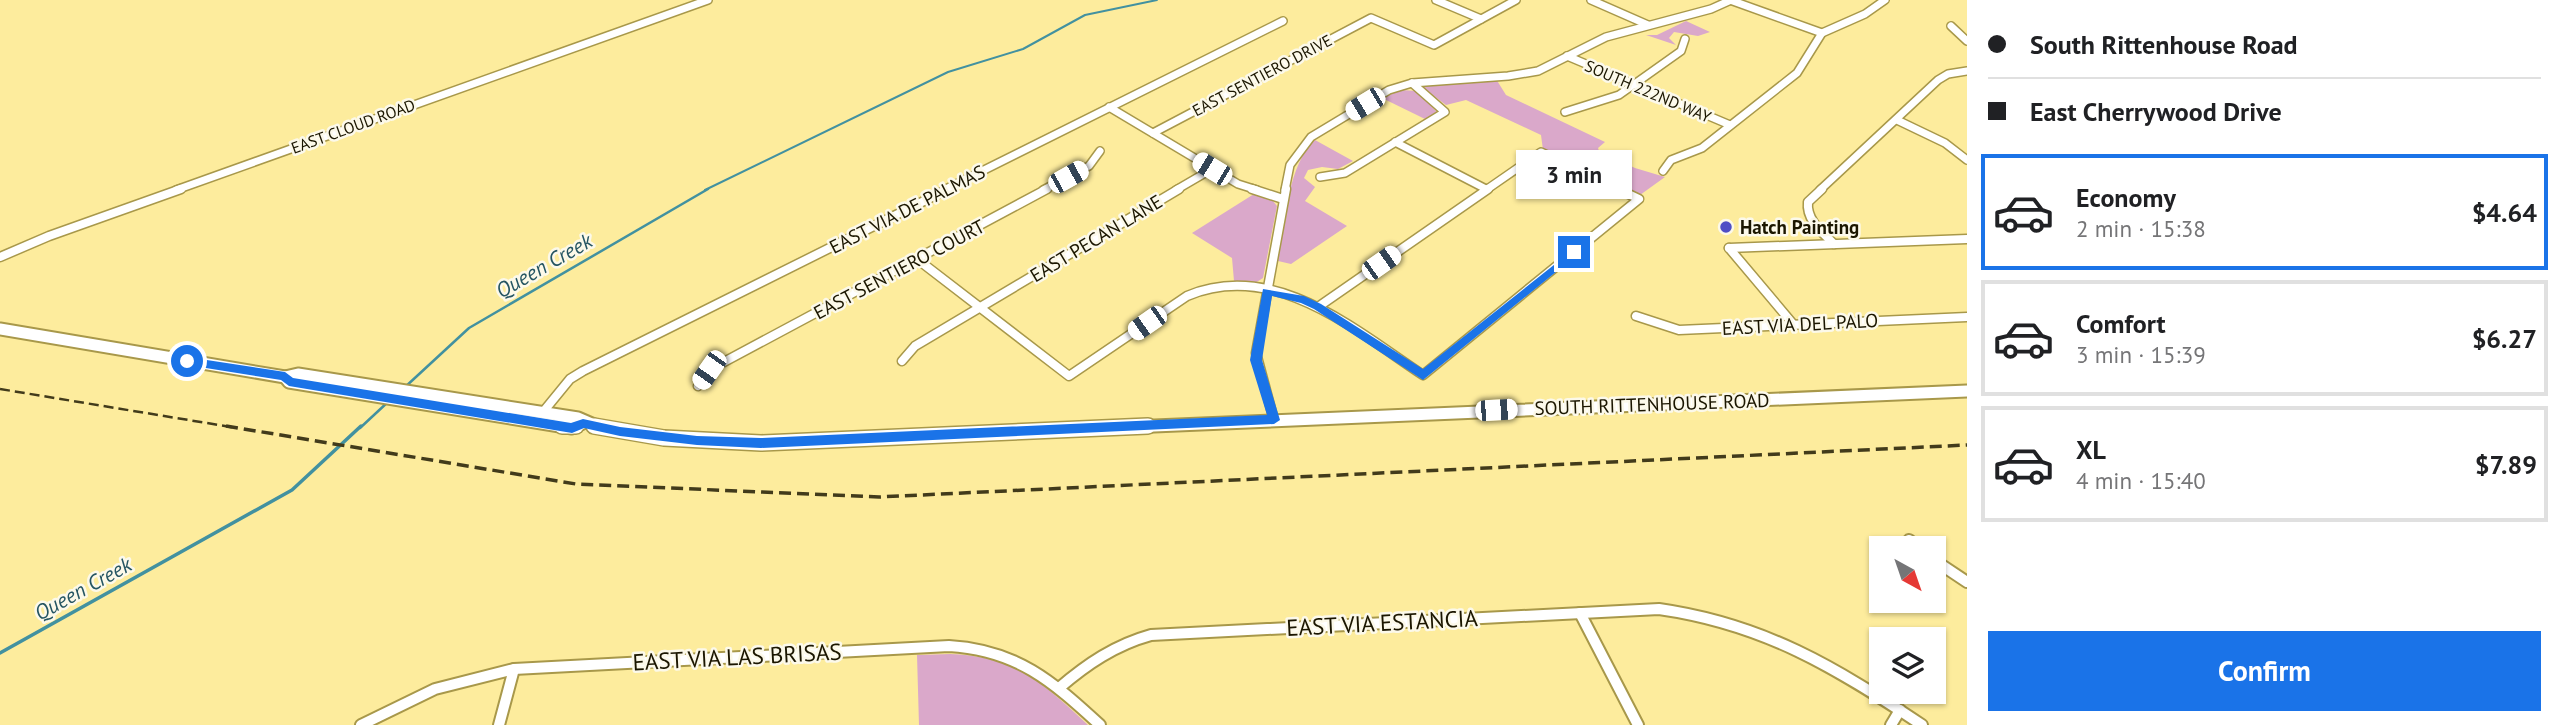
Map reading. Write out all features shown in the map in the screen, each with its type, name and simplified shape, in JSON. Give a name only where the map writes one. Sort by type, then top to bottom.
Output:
[{"type":"main road","name":"SOUTH RITTENHOUSE ROAD","points":[[0,330],[285,377],[289,382],[370,391],[456,405],[572,428],[583,423]]},
{"type":"main road","name":"SOUTH RITTENHOUSE ROAD","points":[[456,405],[543,412],[651,436],[761,443],[1967,391]]},
{"type":"street","name":"EAST CLOUD ROAD","points":[[0,257],[87,222],[708,0]]},
{"type":"street","points":[[1436,0],[1481,19],[1516,0]]},
{"type":"street","points":[[1591,0],[1648,26]]},
{"type":"street","points":[[1274,420],[1256,360],[1290,166],[1311,138],[1389,90],[1412,83],[1524,74],[1549,67],[1599,39],[1711,9],[1731,0],[1822,33]]},
{"type":"street","points":[[1663,171],[1671,160],[1702,148],[1797,73],[1822,33],[1865,14],[1885,0]]},
{"type":"street","name":"EAST SENTIERO DRIVE","points":[[1153,133],[1371,18],[1434,45],[1481,19]]},
{"type":"street","name":"EAST VIA DE PALMAS","points":[[543,412],[570,379],[583,371],[1283,21]]},
{"type":"street","points":[[1951,26],[1967,41]]},
{"type":"street","points":[[1565,112],[1619,95],[1681,51],[1685,39]]},
{"type":"street","name":"SOUTH 222ND WAY","points":[[1567,56],[1730,125]]},
{"type":"street","points":[[1834,244],[1814,223],[1807,211],[1808,202],[1938,80],[1948,74],[1967,71]]},
{"type":"street","points":[[1320,177],[1345,173],[1446,112],[1412,83]]},
{"type":"street","points":[[1109,107],[1238,184],[1283,199]]},
{"type":"street","points":[[1897,120],[1926,132],[1967,160]]},
{"type":"street","points":[[1395,142],[1486,190]]},
{"type":"street","name":"EAST SENTIERO COURT","points":[[698,386],[709,370],[1089,166],[1100,151]]},
{"type":"street","points":[[916,259],[1069,376],[1196,291],[1227,285],[1304,300],[1423,375],[1639,199],[1541,152],[1318,307]]},
{"type":"street","name":"EAST PECAN LANE","points":[[902,361],[915,346],[1212,169]]},
{"type":"street","points":[[1793,324],[1729,248],[1967,239]]},
{"type":"street","name":"EAST VIA DEL PALO","points":[[1636,316],[1679,330],[1967,317]]},
{"type":"street","points":[[1946,568],[1967,582]]},
{"type":"street","name":"EAST VIA ESTANCIA","points":[[1059,688],[1102,653],[1119,644],[1152,635],[1659,609],[1719,619],[1761,632],[1803,650],[1848,675],[1922,725]]},
{"type":"street","points":[[1580,613],[1638,725]]},
{"type":"street","name":"EAST VIA LAS BRISAS","points":[[361,725],[394,705],[427,690],[465,678],[514,669],[966,646],[1019,660],[1036,669],[1100,725]]},
{"type":"street","points":[[499,725],[514,669]]},
{"type":"street","points":[[1891,725],[1900,710]]},
{"type":"shaded area","points":[[1686,21],[1710,32],[1698,36],[1674,32],[1669,38],[1676,45],[1646,35],[1657,35]]},
{"type":"shaded area","points":[[1496,79],[1506,95],[1605,142],[1598,148],[1599,151],[1635,168],[1665,177],[1640,195],[1543,150],[1541,135],[1466,100],[1446,105],[1419,85]]},
{"type":"shaded area","points":[[1401,90],[1417,91],[1437,112],[1425,119],[1382,98]]},
{"type":"shaded area","points":[[1315,140],[1353,161],[1338,169],[1322,167],[1308,170],[1304,178],[1315,187],[1305,201],[1347,226],[1291,264],[1278,261],[1293,180],[1298,165]]},
{"type":"shaded area","points":[[1254,194],[1273,201],[1277,206],[1263,278],[1252,285],[1234,281],[1232,258],[1192,233]]},
{"type":"shaded area","points":[[950,654],[993,660],[1026,674],[1057,696],[1088,725],[919,725],[917,655]]},
{"type":"waterway","name":"Queen Creek","points":[[705,190],[948,72],[1023,49],[1085,15],[1157,0]]},
{"type":"waterway","name":"Queen Creek","points":[[404,388],[469,328],[708,189]]},
{"type":"waterway","name":"Queen Creek","points":[[360,428],[389,401]]},
{"type":"waterway","name":"Queen Creek","points":[[0,653],[292,490],[361,426]]},
{"type":"railway","points":[[0,389],[237,428]]},
{"type":"railway","points":[[226,426],[576,484],[879,497],[1967,445]]},
{"type":"place","name":"Hatch Painting","points":[[1726,227]]},
{"type":"route","points":[[187,361],[285,377],[289,382],[451,410],[572,428],[583,423],[620,432],[697,440],[761,443],[1274,420],[1256,360],[1267,291],[1304,300],[1318,307],[1423,375],[1574,252]]}]
